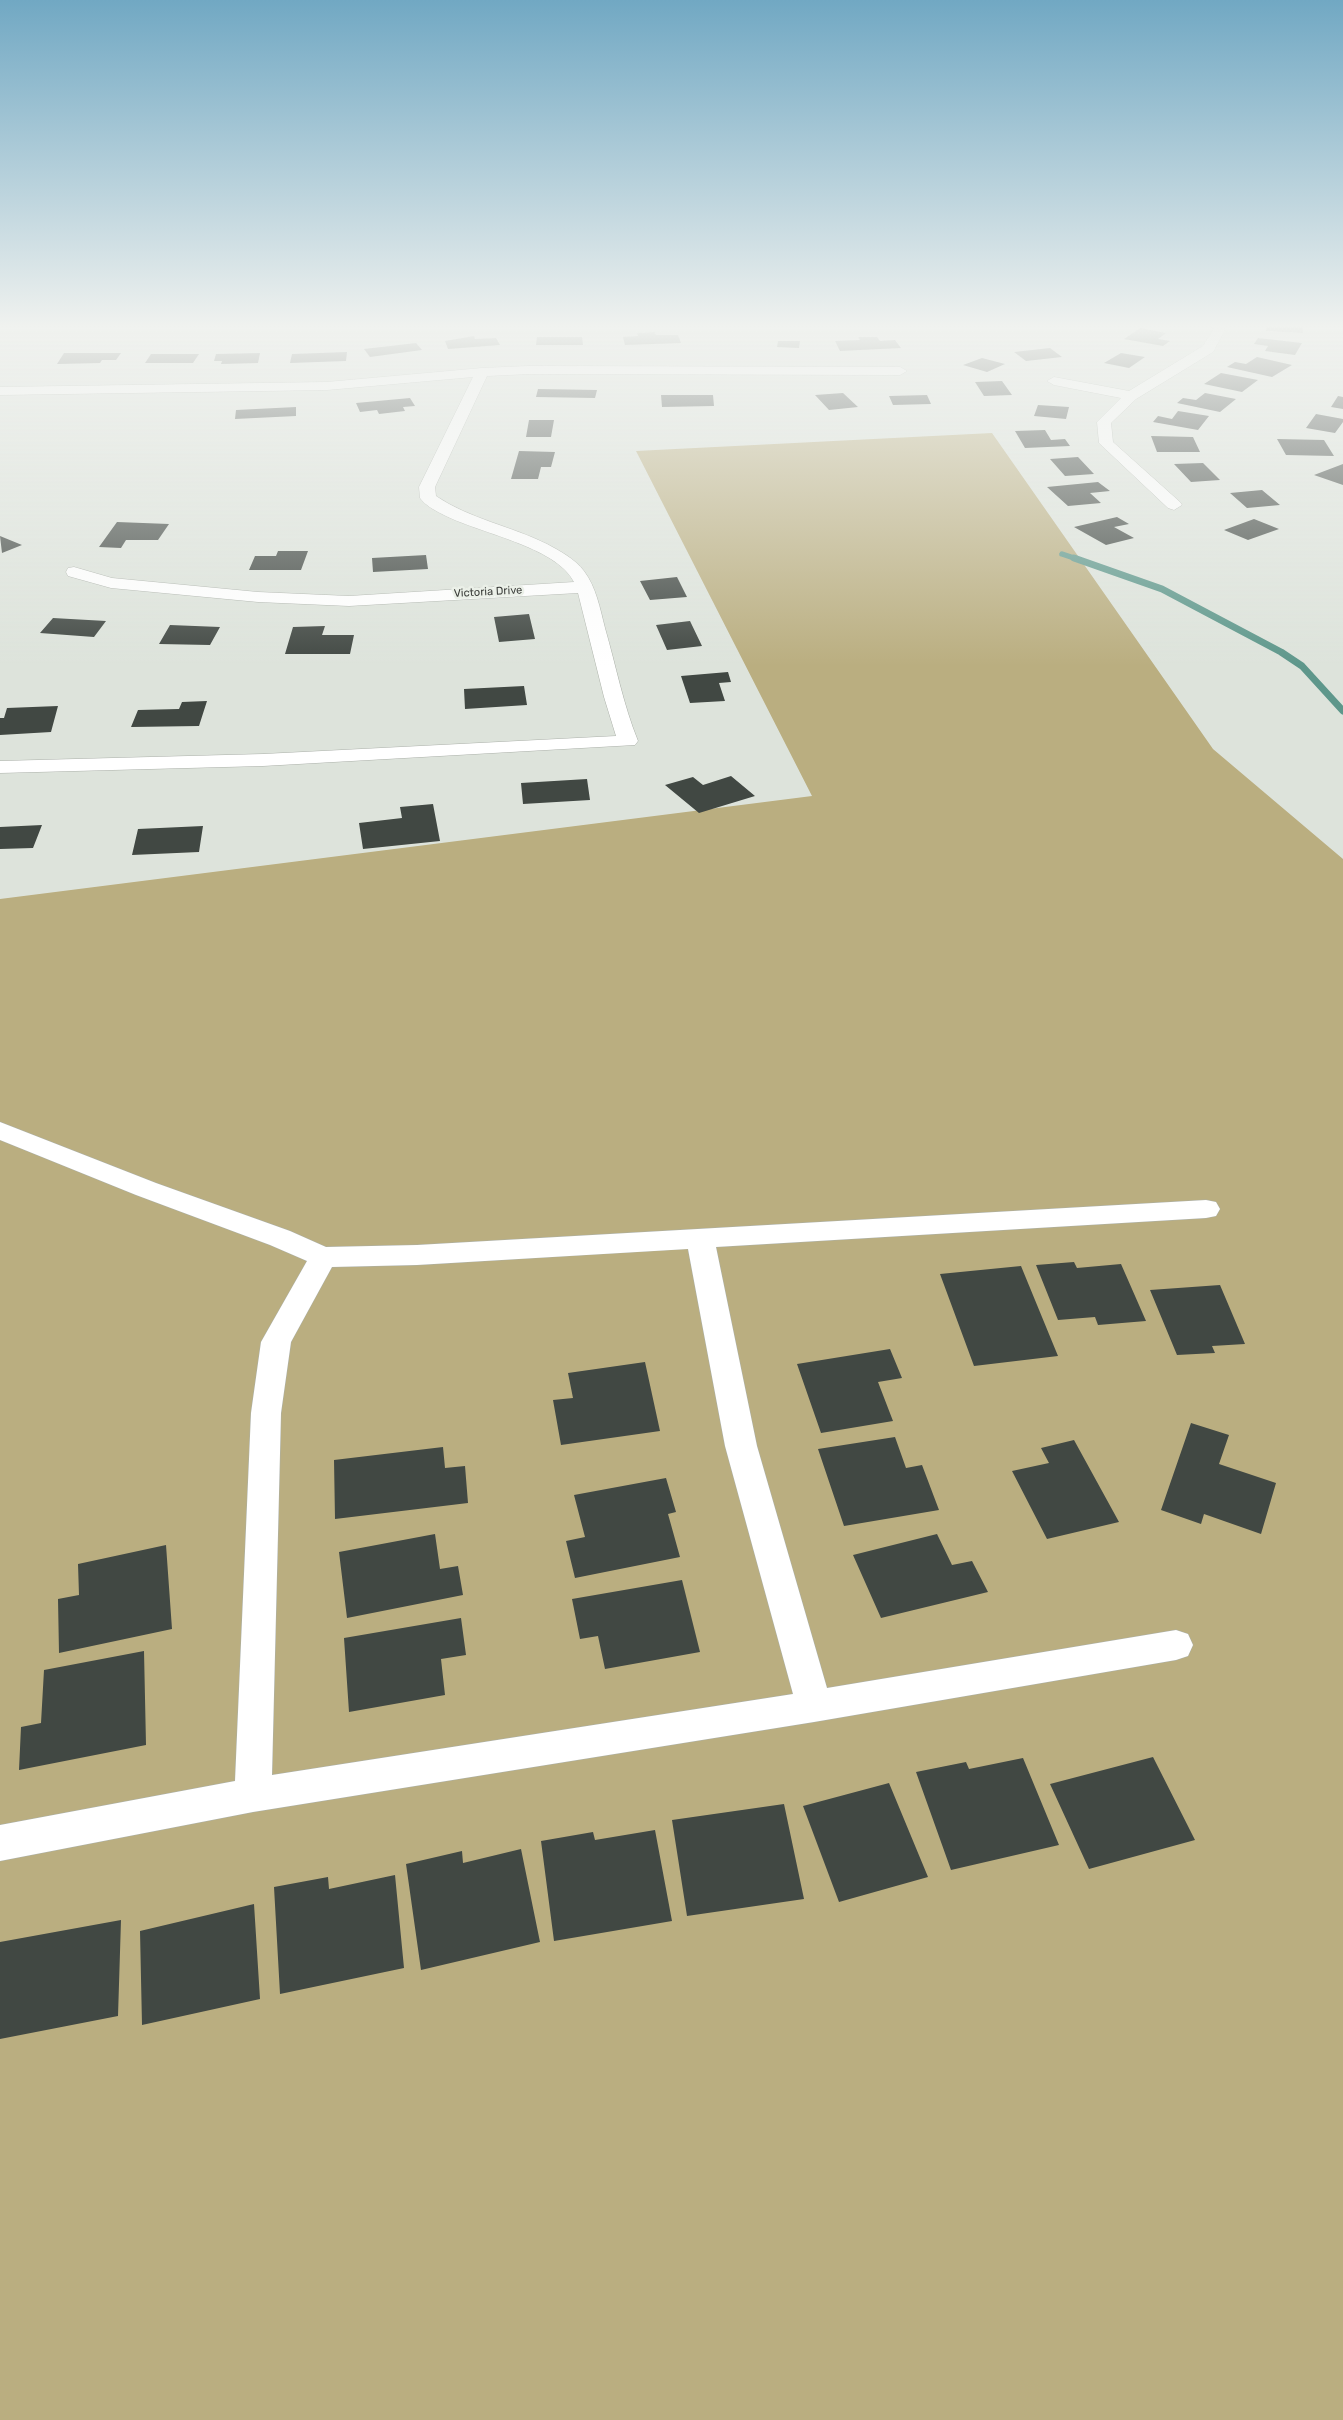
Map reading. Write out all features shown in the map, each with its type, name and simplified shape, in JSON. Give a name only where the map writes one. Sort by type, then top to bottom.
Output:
[{"type":"street","points":[[0,767],[263,760],[628,741],[618,717],[607,665],[584,587],[577,574],[561,558],[509,532],[468,521],[443,510],[428,498],[428,487],[450,440]]},
{"type":"street","points":[[1106,440],[1106,443],[1174,505]]},
{"type":"street","name":"Victoria Drive","points":[[74,572],[111,583],[258,598],[349,601],[584,587]]},
{"type":"street","points":[[1,1131],[146,1189],[280,1238],[323,1257],[417,1255],[1206,1210]]},
{"type":"street","points":[[700,1239],[741,1446],[814,1706]]},
{"type":"street","points":[[252,1795],[266,1413],[276,1342],[323,1257]]},
{"type":"street","points":[[0,1843],[252,1795],[814,1706],[1176,1645]]},
{"type":"shaded area","points":[[855,440],[997,440],[1213,749],[1343,859],[1343,2420],[0,2420],[0,899],[812,796],[636,451]]},
{"type":"building","points":[[1020,440],[1066,440],[1070,446],[1025,448]]},
{"type":"building","points":[[1152,440],[1194,440],[1200,452],[1157,452]]},
{"type":"building","points":[[1278,440],[1324,440],[1334,456],[1286,455]]},
{"type":"building","points":[[519,451],[555,452],[551,467],[541,467],[538,479],[511,479]]},
{"type":"building","points":[[1078,457],[1094,474],[1065,476],[1050,459]]},
{"type":"building","points":[[1203,463],[1220,480],[1191,482],[1174,464]]},
{"type":"building","points":[[1343,464],[1343,485],[1314,475]]},
{"type":"building","points":[[1098,482],[1110,491],[1090,493],[1101,503],[1068,506],[1047,487]]},
{"type":"building","points":[[1262,490],[1280,505],[1247,508],[1230,493]]},
{"type":"building","points":[[1117,517],[1129,524],[1114,527],[1134,538],[1106,545],[1074,527]]},
{"type":"building","points":[[1254,519],[1279,529],[1248,540],[1224,530]]},
{"type":"building","points":[[117,522],[169,524],[158,540],[126,540],[121,548],[99,547]]},
{"type":"building","points":[[0,536],[22,545],[2,553]]},
{"type":"building","points":[[278,551],[308,551],[301,570],[249,570],[255,556],[276,556]]},
{"type":"building","points":[[426,555],[428,569],[373,572],[372,558]]},
{"type":"building","points":[[677,577],[687,597],[650,600],[640,581]]},
{"type":"building","points":[[529,614],[535,639],[499,642],[494,617]]},
{"type":"building","points":[[53,618],[106,621],[94,637],[40,633]]},
{"type":"building","points":[[690,621],[702,646],[667,650],[656,625]]},
{"type":"building","points":[[170,625],[220,627],[210,645],[159,644]]},
{"type":"building","points":[[325,626],[322,635],[354,635],[350,654],[285,654],[293,627]]},
{"type":"building","points":[[728,672],[731,682],[719,683],[725,701],[690,703],[681,676]]},
{"type":"building","points":[[524,686],[527,705],[465,709],[464,689]]},
{"type":"building","points":[[207,701],[199,726],[131,727],[138,710],[179,709],[182,702]]},
{"type":"building","points":[[58,706],[51,732],[0,735],[0,718],[4,718],[7,708]]},
{"type":"building","points":[[731,776],[755,796],[699,813],[665,785],[693,777],[703,785]]},
{"type":"building","points":[[587,779],[590,800],[523,804],[521,783]]},
{"type":"building","points":[[433,804],[440,841],[363,849],[359,823],[402,818],[400,807]]},
{"type":"building","points":[[42,825],[33,848],[0,849],[0,827]]},
{"type":"building","points":[[203,826],[199,852],[132,855],[138,829]]},
{"type":"building","points":[[1074,1262],[1077,1268],[1121,1264],[1146,1321],[1098,1325],[1095,1317],[1058,1320],[1036,1265]]},
{"type":"building","points":[[1021,1266],[1058,1356],[974,1366],[940,1274]]},
{"type":"building","points":[[1220,1285],[1245,1344],[1212,1346],[1215,1353],[1177,1355],[1150,1290]]},
{"type":"building","points":[[890,1349],[902,1378],[878,1382],[893,1421],[821,1433],[797,1364]]},
{"type":"building","points":[[645,1362],[660,1431],[561,1445],[553,1400],[573,1398],[568,1373]]},
{"type":"building","points":[[1191,1423],[1229,1435],[1219,1464],[1276,1483],[1261,1534],[1204,1514],[1201,1524],[1161,1510]]},
{"type":"building","points":[[895,1437],[906,1468],[922,1465],[939,1510],[844,1526],[818,1449]]},
{"type":"building","points":[[1074,1440],[1119,1522],[1047,1539],[1012,1471],[1049,1463],[1041,1448]]},
{"type":"building","points":[[443,1447],[445,1468],[465,1466],[468,1503],[335,1519],[334,1460]]},
{"type":"building","points":[[666,1478],[676,1512],[668,1514],[680,1557],[575,1578],[566,1541],[585,1537],[574,1495]]},
{"type":"building","points":[[435,1534],[440,1569],[458,1566],[463,1595],[347,1618],[339,1552]]},
{"type":"building","points":[[937,1534],[952,1565],[972,1561],[988,1592],[881,1618],[853,1555]]},
{"type":"building","points":[[166,1545],[172,1629],[59,1653],[58,1599],[79,1595],[78,1564]]},
{"type":"building","points":[[682,1580],[700,1652],[605,1669],[598,1636],[580,1639],[572,1599]]},
{"type":"building","points":[[461,1618],[466,1655],[441,1659],[445,1695],[349,1712],[344,1638]]},
{"type":"building","points":[[144,1651],[146,1745],[19,1770],[21,1727],[41,1723],[44,1670]]},
{"type":"building","points":[[1153,1757],[1195,1840],[1089,1869],[1050,1784]]},
{"type":"building","points":[[1023,1758],[1059,1845],[951,1870],[916,1772],[966,1762],[969,1769]]},
{"type":"building","points":[[889,1783],[928,1877],[839,1902],[803,1806]]},
{"type":"building","points":[[784,1804],[804,1899],[687,1916],[672,1820]]},
{"type":"building","points":[[655,1830],[672,1921],[554,1941],[541,1841],[593,1832],[595,1840]]},
{"type":"building","points":[[521,1849],[540,1942],[421,1970],[406,1864],[462,1851],[463,1863]]},
{"type":"building","points":[[395,1875],[404,1968],[280,1994],[274,1887],[328,1877],[329,1889]]},
{"type":"building","points":[[254,1904],[260,1999],[142,2025],[140,1931]]},
{"type":"building","points":[[121,1920],[118,2016],[0,2039],[0,1942]]},
{"type":"waterway","points":[[1062,554],[1074,558]]},
{"type":"waterway","points":[[1074,558],[1162,589],[1281,652],[1302,666],[1343,711]]}]
